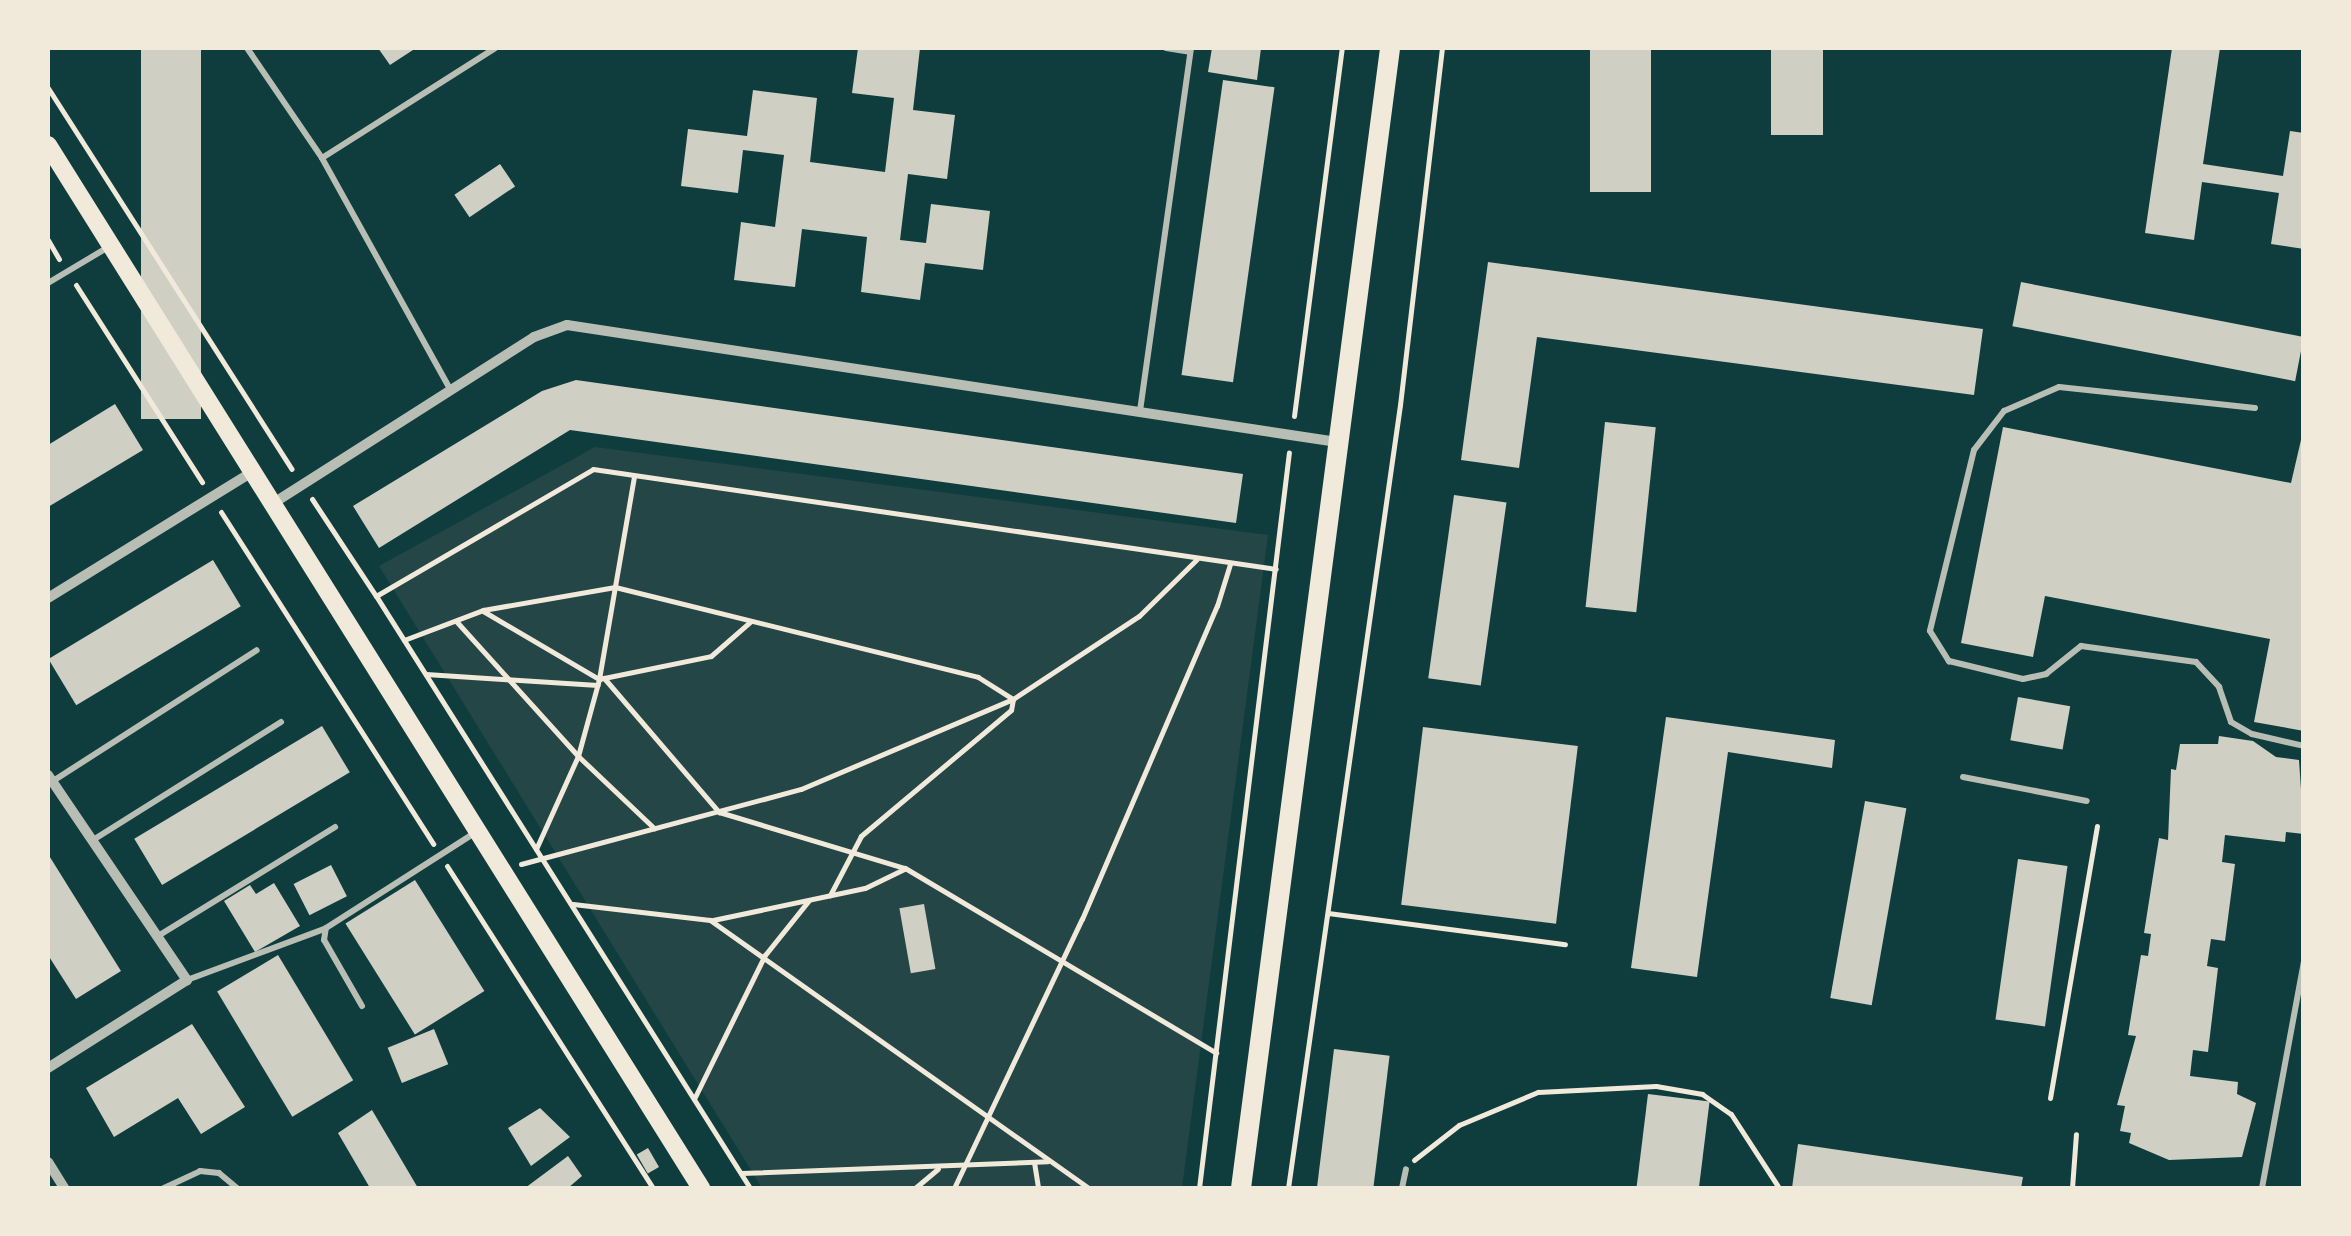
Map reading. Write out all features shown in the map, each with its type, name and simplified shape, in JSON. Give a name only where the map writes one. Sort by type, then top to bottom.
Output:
[{"type":"main road","points":[[1241,1188],[1390,48]]},
{"type":"main road","points":[[48,145],[698,1187]]},
{"type":"street","points":[[272,504],[549,329],[585,325],[1337,442]]},
{"type":"street","points":[[48,598],[252,472]]},
{"type":"street","points":[[48,1068],[187,980],[50,778]]},
{"type":"street","points":[[48,1162],[64,1188]]},
{"type":"lane","points":[[246,48],[322,158],[450,389]]},
{"type":"lane","points":[[322,158],[495,48]]},
{"type":"lane","points":[[1140,411],[1190,50],[1166,48]]},
{"type":"lane","points":[[48,283],[111,246]]},
{"type":"lane","points":[[2254,408],[2059,386],[2004,411],[1974,450],[1930,631],[1949,661],[2023,679],[2046,674],[2081,646],[2196,662],[2219,688],[2231,722],[2252,734],[2304,746]]},
{"type":"lane","points":[[50,778],[257,650]]},
{"type":"lane","points":[[92,840],[281,722]]},
{"type":"lane","points":[[1963,777],[2087,801]]},
{"type":"lane","points":[[157,937],[335,827]]},
{"type":"lane","points":[[187,980],[326,928],[477,831]]},
{"type":"lane","points":[[326,928],[324,940],[362,1006]]},
{"type":"lane","points":[[2262,1188],[2304,961]]},
{"type":"lane","points":[[1402,1188],[1406,1169]]},
{"type":"lane","points":[[164,1188],[200,1171],[219,1173],[237,1188]]},
{"type":"path","points":[[1199,1188],[1342,48]]},
{"type":"path","points":[[1288,1188],[1442,48]]},
{"type":"path","points":[[48,88],[426,674],[750,1188]]},
{"type":"path","points":[[48,240],[652,1188]]},
{"type":"path","points":[[376,596],[593,469],[1276,569]]},
{"type":"path","points":[[536,848],[578,756],[601,681],[634,476]]},
{"type":"path","points":[[501,869],[801,789],[1014,699],[1139,616],[1197,559]]},
{"type":"path","points":[[954,1188],[1218,606],[1230,564]]},
{"type":"path","points":[[404,640],[482,610],[615,587],[978,677],[1014,699]]},
{"type":"path","points":[[482,610],[601,681],[719,812],[905,868],[1216,1054]]},
{"type":"path","points":[[455,620],[578,756],[654,828]]},
{"type":"path","points":[[426,674],[509,682],[601,681],[711,656],[751,621]]},
{"type":"path","points":[[830,895],[851,852],[879,819],[1011,710],[1014,699]]},
{"type":"path","points":[[2050,1098],[2096,826]]},
{"type":"path","points":[[572,904],[710,920],[830,895],[905,868]]},
{"type":"path","points":[[694,1099],[765,955],[808,900]]},
{"type":"path","points":[[1328,913],[1565,944]]},
{"type":"path","points":[[710,920],[765,955],[875,1043],[986,1112],[1088,1188]]},
{"type":"path","points":[[1406,1169],[1459,1124],[1524,1097],[1656,1086],[1702,1094],[1731,1114],[1779,1188]]},
{"type":"path","points":[[2072,1188],[2076,1134]]},
{"type":"path","points":[[1034,1161],[1038,1188]]},
{"type":"path","points":[[741,1174],[1051,1161]]},
{"type":"path","points":[[916,1188],[940,1167]]},
{"type":"shaded area","points":[[595,447],[1268,535],[1182,1188],[762,1188],[379,566]]},
{"type":"building","points":[[141,48],[201,48],[201,419],[141,419]]},
{"type":"building","points":[[378,48],[416,48],[390,65]]},
{"type":"building","points":[[858,48],[920,48],[913,110],[955,115],[947,179],[908,174],[900,240],[926,243],[931,204],[990,211],[983,270],[925,263],[920,300],[861,292],[867,237],[802,229],[795,287],[734,280],[741,222],[775,227],[784,155],[743,150],[738,193],[681,186],[688,129],[747,136],[753,90],[817,98],[810,162],[885,172],[894,98],[852,93]]},
{"type":"building","points":[[1212,48],[1261,48],[1257,80],[1208,72]]},
{"type":"building","points":[[1590,48],[1651,48],[1651,192],[1590,192]]},
{"type":"building","points":[[1771,48],[1823,48],[1823,135],[1771,135]]},
{"type":"building","points":[[2172,48],[2220,48],[2203,164],[2283,176],[2290,131],[2304,133],[2304,249],[2271,244],[2279,193],[2202,182],[2194,240],[2145,233]]},
{"type":"building","points":[[1223,80],[1274,87],[1233,382],[1182,375]]},
{"type":"building","points":[[500,164],[515,186],[470,217],[454,195]]},
{"type":"building","points":[[1488,262],[1983,329],[1974,395],[1537,337],[1519,468],[1461,460]]},
{"type":"building","points":[[2021,282],[2304,337],[2295,381],[2012,326]]},
{"type":"building","points":[[576,380],[1243,474],[1236,523],[570,430],[379,548],[353,506],[542,391]]},
{"type":"building","points":[[115,404],[143,450],[48,507],[48,445]]},
{"type":"building","points":[[1605,422],[1656,427],[1636,612],[1586,607]]},
{"type":"building","points":[[2003,427],[2291,483],[2304,427],[2304,731],[2254,722],[2270,639],[2045,596],[2033,657],[1961,643]]},
{"type":"building","points":[[1454,495],[1506,502],[1481,686],[1428,678]]},
{"type":"building","points":[[213,560],[241,606],[76,705],[48,659]]},
{"type":"building","points":[[2018,697],[2070,706],[2063,750],[2010,740]]},
{"type":"building","points":[[1666,717],[1835,740],[1832,768],[1728,752],[1697,977],[1631,968]]},
{"type":"building","points":[[322,726],[350,772],[162,885],[134,839]]},
{"type":"building","points":[[1423,727],[1578,746],[1556,924],[1401,905]]},
{"type":"building","points":[[2219,736],[2253,741],[2276,757],[2299,760],[2304,834],[2286,832],[2285,842],[2225,835],[2222,862],[2235,864],[2225,941],[2211,939],[2207,966],[2218,968],[2208,1052],[2193,1050],[2190,1076],[2238,1082],[2237,1094],[2256,1103],[2242,1157],[2169,1160],[2129,1143],[2131,1133],[2120,1131],[2125,1106],[2117,1105],[2136,1036],[2128,1035],[2141,955],[2148,956],[2151,934],[2144,933],[2159,838],[2168,840],[2171,769],[2176,770],[2180,744],[2218,744]]},
{"type":"building","points":[[1865,801],[1906,808],[1872,1005],[1830,998]]},
{"type":"building","points":[[48,854],[121,971],[76,999],[48,955]]},
{"type":"building","points":[[2018,859],[2068,866],[2045,1026],[1995,1019]]},
{"type":"building","points":[[331,865],[347,896],[309,915],[294,884]]},
{"type":"building","points":[[415,880],[484,991],[415,1035],[345,923]]},
{"type":"building","points":[[274,883],[300,926],[255,952],[224,901],[250,885],[256,894]]},
{"type":"building","points":[[924,904],[935,969],[911,973],[899,908]]},
{"type":"building","points":[[278,955],[353,1080],[292,1117],[217,992]]},
{"type":"building","points":[[192,1024],[245,1107],[201,1134],[178,1098],[114,1137],[86,1088]]},
{"type":"building","points":[[434,1029],[448,1064],[402,1083],[388,1048]]},
{"type":"building","points":[[1334,1049],[1390,1056],[1373,1188],[1317,1188]]},
{"type":"building","points":[[1648,1094],[1710,1102],[1699,1188],[1636,1188]]},
{"type":"building","points":[[540,1108],[570,1137],[531,1166],[508,1128]]},
{"type":"building","points":[[372,1110],[418,1188],[370,1188],[338,1133]]},
{"type":"building","points":[[1798,1144],[2023,1177],[2021,1188],[1792,1188]]},
{"type":"building","points":[[648,1148],[659,1167],[648,1174],[637,1154]]},
{"type":"building","points":[[568,1156],[582,1176],[568,1188],[525,1188]]}]
